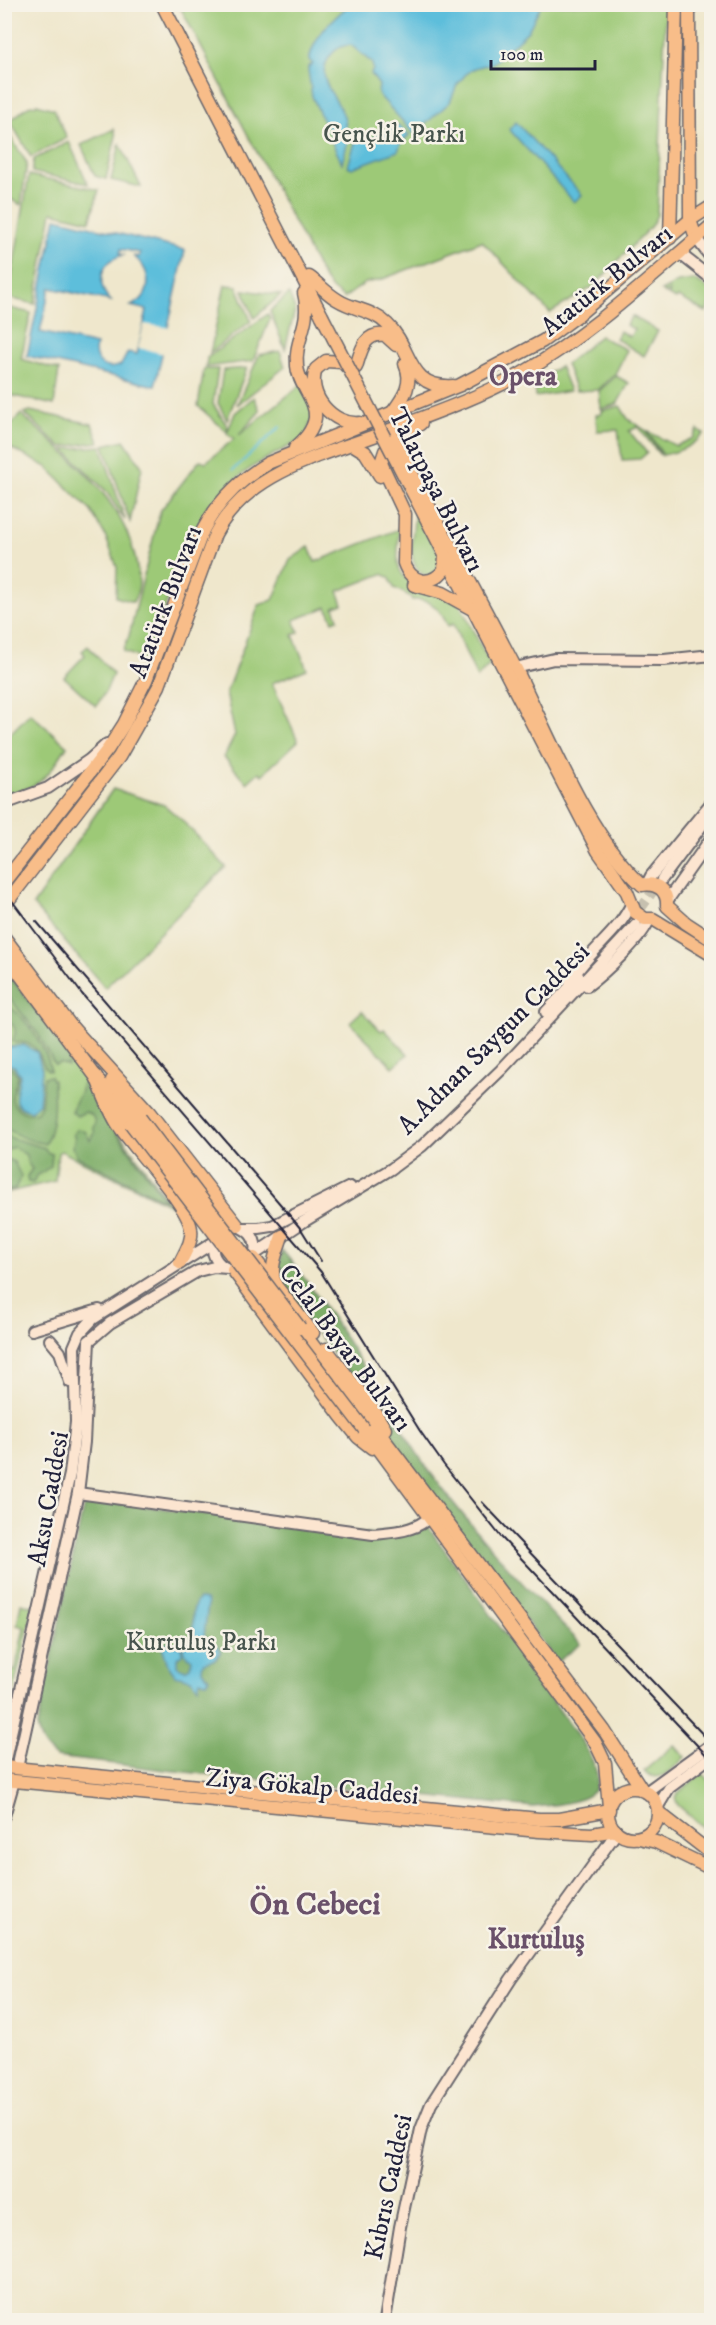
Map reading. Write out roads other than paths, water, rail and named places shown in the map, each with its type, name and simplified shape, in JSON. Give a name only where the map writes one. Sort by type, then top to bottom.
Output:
[{"type":"main road","name":"Talatpaşa Bulvarı","points":[[162,4],[417,493],[515,668],[562,764],[608,846],[623,866],[645,885],[661,888],[667,904],[686,923],[711,940]]},
{"type":"main road","name":"Talatpaşa Bulvarı","points":[[170,4],[306,278]]},
{"type":"main road","points":[[676,4],[670,238],[679,253],[711,279]]},
{"type":"main road","points":[[688,4],[690,220],[696,238],[711,259]]},
{"type":"main road","name":"Atatürk Bulvarı","points":[[4,882],[120,731],[146,680],[208,520],[231,491],[249,474],[291,452],[460,386],[543,341],[577,316],[690,220],[711,206]]},
{"type":"main road","name":"Atatürk Bulvarı","points":[[4,906],[119,757],[135,732],[159,686],[193,590],[216,534],[224,519],[239,501],[274,474],[431,415],[520,374],[559,351],[609,312],[711,225]]},
{"type":"main road","points":[[306,278],[337,300],[375,314],[389,325],[413,369],[426,381],[445,386],[460,386]]},
{"type":"main road","points":[[291,452],[304,439],[315,420],[315,412],[299,377],[296,364],[308,308],[306,278]]},
{"type":"main road","points":[[369,422],[353,424],[339,420],[326,408],[316,392],[314,374],[316,369],[326,361],[342,362],[353,368],[368,338],[374,335],[385,335],[395,344],[408,370],[410,380],[406,391],[392,414]]},
{"type":"main road","points":[[431,415],[385,450],[381,463],[405,514],[404,563],[406,570],[411,576],[421,581],[433,580],[444,570],[444,555]]},
{"type":"main road","points":[[352,444],[365,452],[373,462],[395,506],[400,521],[398,564],[401,573],[412,584],[443,593],[472,609]]},
{"type":"main road","name":"Talatpaşa Bulvarı","points":[[417,493],[444,555],[598,851],[632,901],[638,915],[651,919],[711,955]]},
{"type":"main road","points":[[515,668],[554,659],[664,660],[711,655]]},
{"type":"main road","name":"Atatürk Bulvarı","points":[[4,804],[48,788],[89,760],[120,731]]},
{"type":"main road","points":[[568,993],[580,968],[621,922],[635,891],[645,885],[711,802]]},
{"type":"main road","points":[[711,812],[664,881],[711,822]]},
{"type":"main road","points":[[568,993],[602,974],[645,929],[651,919],[662,914],[711,837]]},
{"type":"main road","name":"A.Adnan Saygun Caddesi","points":[[75,1342],[88,1323],[214,1242],[223,1230],[266,1227],[286,1220],[371,1176],[404,1154],[442,1121],[497,1066],[634,923]]},
{"type":"main road","name":"Celal Bayar Bulvarı","points":[[4,937],[9,953],[96,1076],[136,1121]]},
{"type":"main road","name":"Celal Bayar Bulvarı","points":[[9,953],[70,1025],[136,1121],[387,1451],[604,1730],[644,1791]]},
{"type":"main road","name":"A.Adnan Saygun Caddesi","points":[[89,1341],[110,1323],[189,1276],[208,1268],[245,1267],[255,1256],[282,1236],[391,1169],[422,1146],[501,1070],[568,993]]},
{"type":"main road","points":[[70,1025],[149,1112],[241,1227],[254,1239],[255,1256],[373,1409],[387,1432],[387,1451],[358,1437],[349,1427],[229,1269],[214,1256],[214,1242]]},
{"type":"main road","points":[[96,1076],[117,1122],[190,1222],[192,1231],[190,1243],[180,1263]]},
{"type":"main road","points":[[277,1287],[272,1271],[282,1236]]},
{"type":"main road","points":[[75,1406],[64,1360],[58,1349],[50,1340],[32,1330],[116,1304]]},
{"type":"main road","points":[[50,1340],[89,1341]]},
{"type":"main road","name":"Aksu Caddesi","points":[[9,1772],[78,1493],[84,1442],[89,1341]]},
{"type":"main road","name":"Aksu Caddesi","points":[[9,1772],[70,1474],[75,1439],[75,1342]]},
{"type":"main road","name":"Celal Bayar Bulvarı","points":[[387,1451],[595,1742],[601,1752],[606,1771],[609,1808]]},
{"type":"main road","points":[[78,1493],[373,1534],[398,1532],[425,1521]]},
{"type":"main road","points":[[644,1791],[711,1744]]},
{"type":"main road","points":[[639,1838],[654,1827],[658,1810],[669,1788],[711,1756]]},
{"type":"main road","points":[[4,1816],[9,1772]]},
{"type":"main road","name":"Ziya Gökalp Caddesi","points":[[9,1772],[540,1819],[559,1819],[609,1808]]},
{"type":"main road","name":"Ziya Gökalp Caddesi","points":[[9,1772],[539,1831],[592,1834],[616,1831]]},
{"type":"main road","points":[[711,1854],[658,1810],[652,1797],[644,1791],[633,1788],[622,1791],[614,1797],[609,1808],[610,1821],[616,1831],[627,1837],[656,1842],[711,1869]]},
{"type":"main road","name":"Kıbrıs Caddesi","points":[[385,2320],[400,2227],[421,2129],[431,2104],[511,1979],[616,1831]]},
{"type":"water","points":[[349,5],[541,5],[528,31],[493,63],[475,68],[465,75],[457,85],[450,102],[414,134],[378,94],[379,85],[371,74],[372,63],[351,45],[335,50],[326,64],[324,73],[346,125],[343,138],[348,141],[342,163],[330,138],[332,133],[327,131],[329,124],[324,123],[312,96],[308,67],[313,64],[309,60],[319,36]]},
{"type":"water","points":[[516,122],[582,195],[574,202],[509,129]]},
{"type":"water","points":[[393,125],[399,125],[409,135],[401,143],[398,151],[352,168],[348,166],[356,139],[372,138],[382,132],[387,132]]},
{"type":"water","points":[[56,218],[185,250],[155,386],[27,356]],"holes":[[[121,249],[140,253],[139,257],[133,256],[144,268],[148,282],[144,296],[131,306],[147,310],[137,354],[128,352],[121,365],[105,366],[98,361],[96,345],[40,332],[50,288],[111,301],[103,287],[103,273],[106,267],[110,261],[125,255],[120,254]]]},
{"type":"water","points":[[24,1045],[37,1052],[42,1069],[39,1104],[31,1111],[18,1105],[15,1097],[20,1075],[14,1066],[5,1064],[5,1048]]},
{"type":"water","points":[[199,1599],[206,1600],[208,1604],[204,1635],[210,1645],[217,1646],[221,1651],[216,1659],[203,1663],[202,1669],[209,1678],[206,1682],[200,1680],[198,1687],[191,1679],[175,1675],[168,1665],[162,1646],[168,1643],[181,1647],[182,1654],[177,1658],[177,1666],[185,1670],[190,1667],[192,1659],[184,1653],[183,1647],[193,1638],[193,1612]]},
{"type":"waterway","points":[[233,470],[280,427]]},
{"type":"tunnel","points":[[632,921],[660,881]]},
{"type":"railway","points":[[4,890],[82,994],[321,1272],[420,1431],[501,1537],[712,1761]]},
{"type":"railway","points":[[36,921],[281,1205],[301,1229],[321,1261]]},
{"type":"railway","points":[[482,1502],[712,1744]]},
{"type":"district","name":"Opera","points":[[523,376]]},
{"type":"district","name":"Ön Cebeci","points":[[315,1905]]},
{"type":"district","name":"Kurtuluş","points":[[536,1939]]},
{"type":"park label","name":"Gençlik Parkı","points":[[394,134]]},
{"type":"park label","name":"Kurtuluş Parkı","points":[[201,1642]]}]
